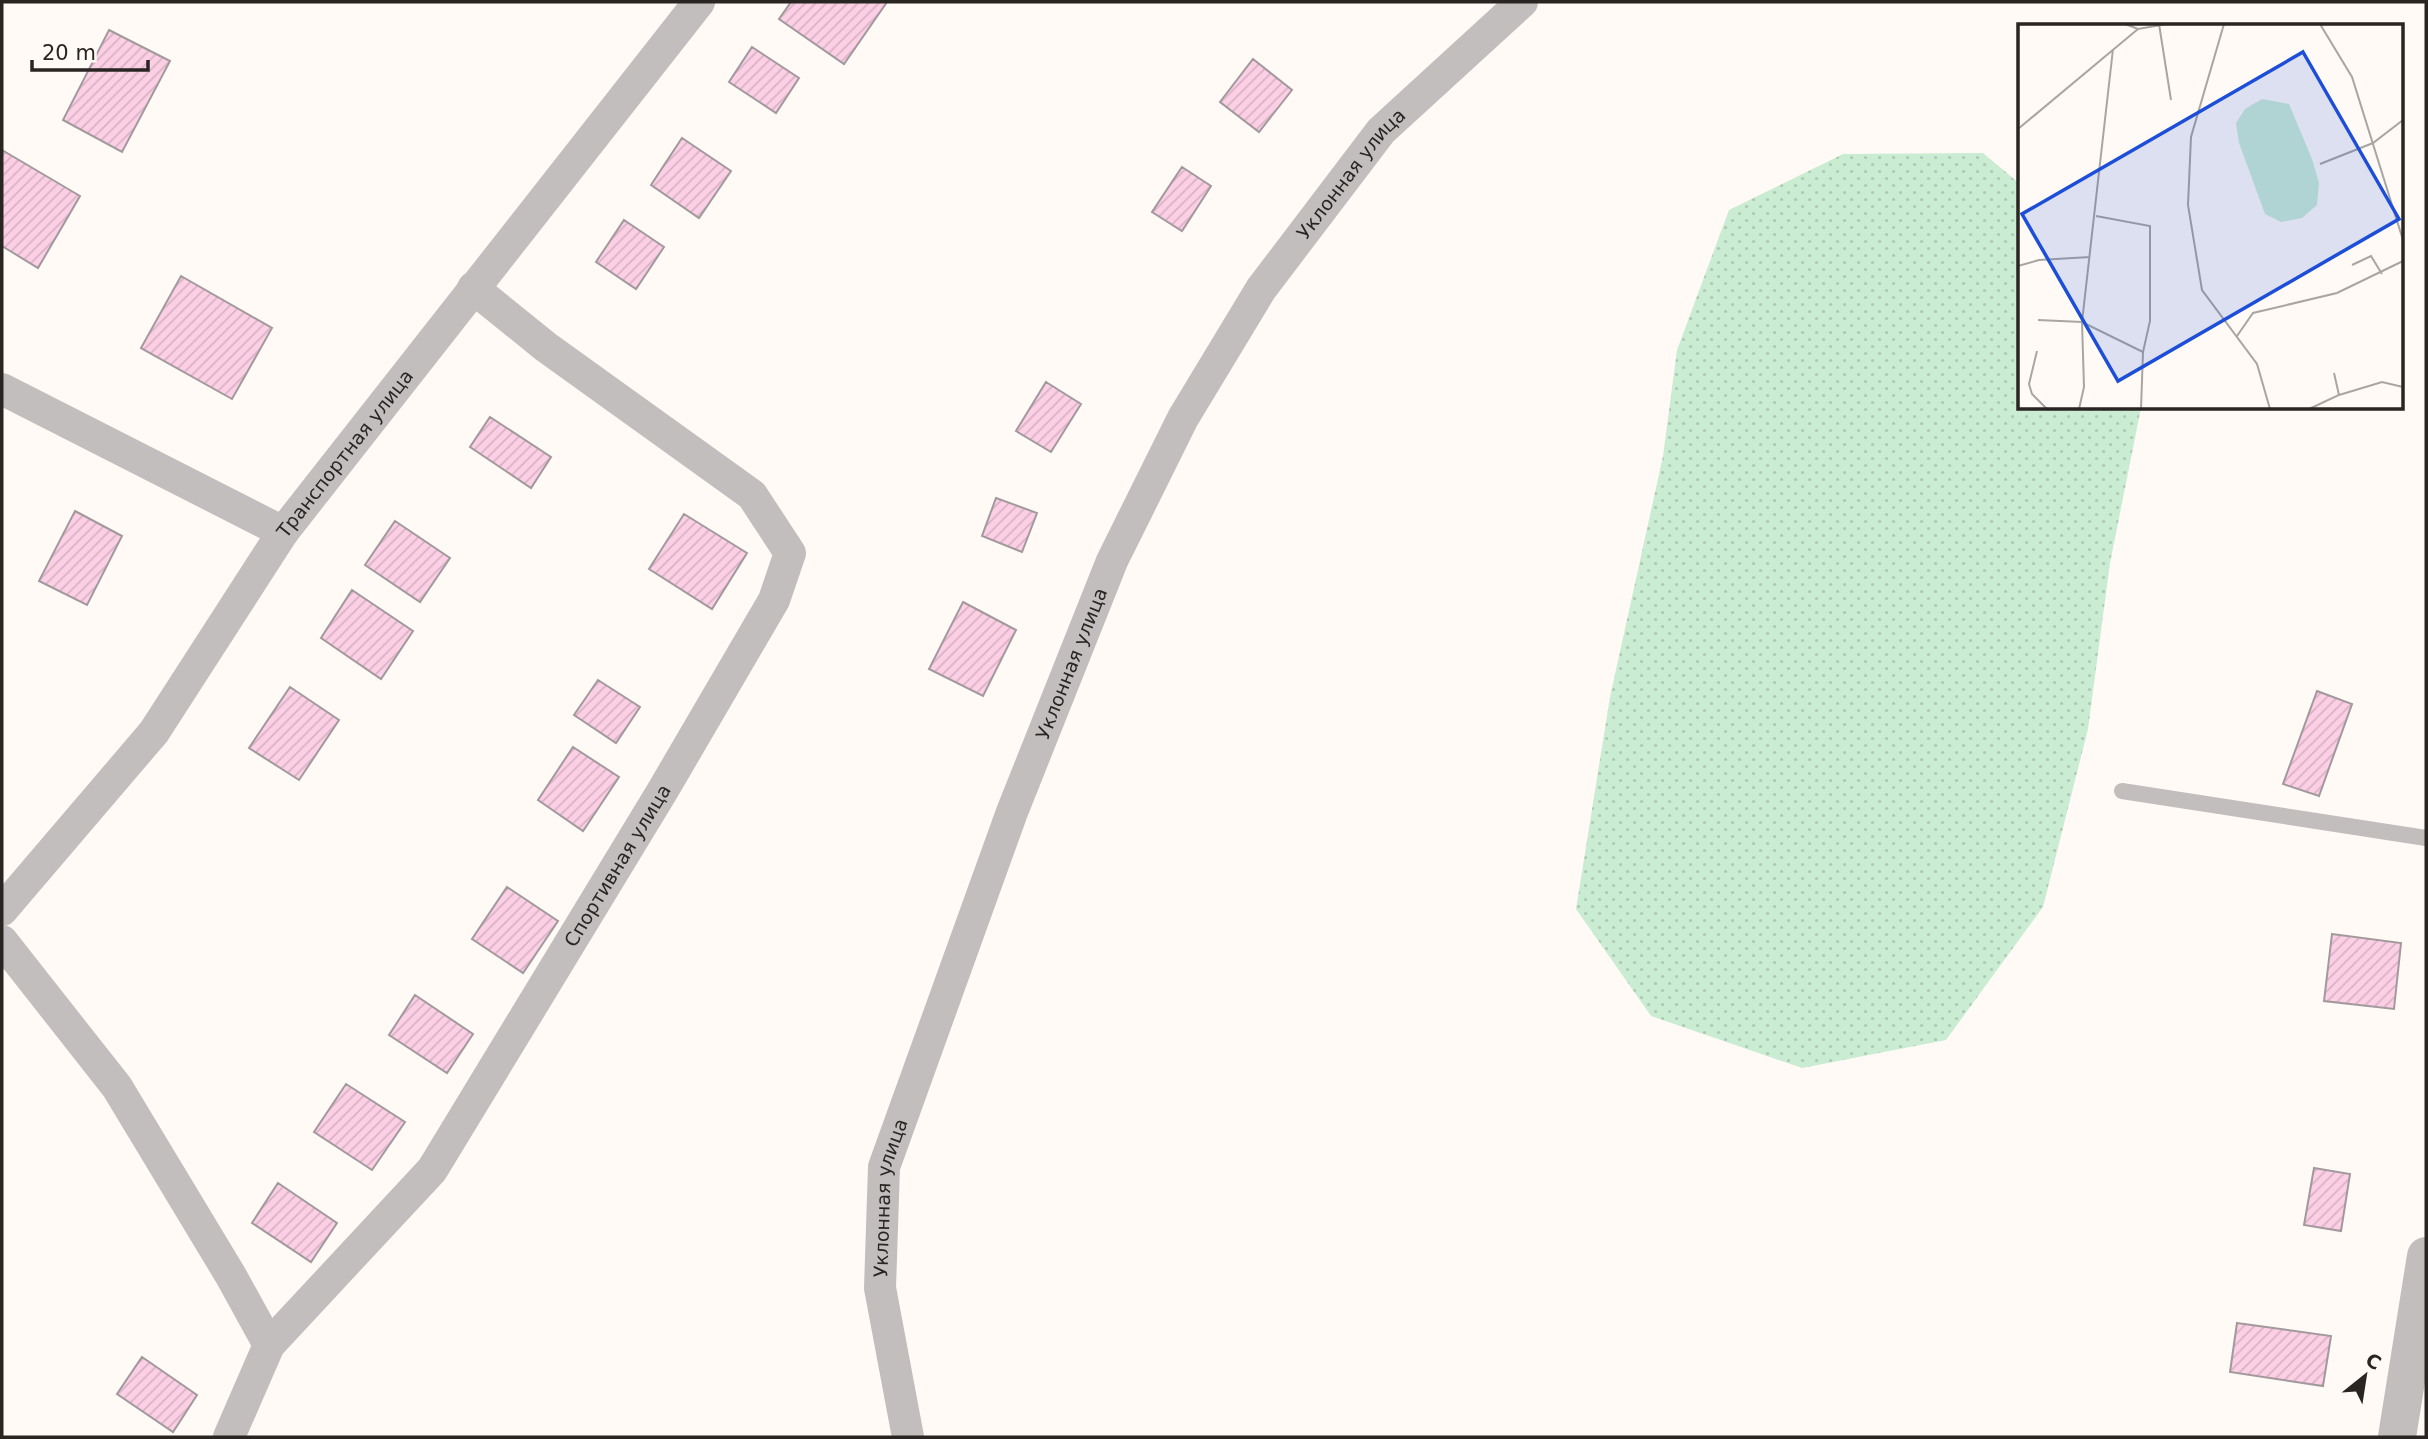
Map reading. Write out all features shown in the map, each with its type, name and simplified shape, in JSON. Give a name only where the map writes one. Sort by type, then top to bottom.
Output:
[{"type":"street","name":"Транспортная улица","points":[[2,910],[154,732],[283,532],[699,2]]},
{"type":"street","name":"Уклонная улица","points":[[908,1437],[880,1288],[884,1167],[1007,825],[1112,561],[1183,418],[1261,289],[1381,131],[1522,2]]},
{"type":"street","name":"Спортивная улица","points":[[269,1345],[432,1170],[663,790],[767,611],[790,553],[752,495],[546,347],[473,288]]},
{"type":"street","points":[[2,389],[283,532]]},
{"type":"street","points":[[2,941],[117,1087],[231,1276],[269,1345],[229,1437]]},
{"type":"street","points":[[2397,1437],[2426,1256]]},
{"type":"lane","points":[[2122,791],[2426,838]]},
{"type":"green space","points":[[1983,153],[2018,182],[2018,410],[2141,410],[2110,563],[2088,729],[2043,907],[1946,1040],[1802,1068],[1651,1016],[1576,909],[1610,697],[1663,456],[1677,350],[1729,210],[1843,154]]},
{"type":"building","points":[[791,2],[887,2],[844,64],[779,19]]},
{"type":"building","points":[[109,30],[170,61],[122,152],[63,120]]},
{"type":"building","points":[[752,47],[799,78],[776,113],[729,82]]},
{"type":"building","points":[[1253,59],[1292,90],[1259,132],[1220,102]]},
{"type":"building","points":[[682,138],[731,171],[699,218],[651,185]]},
{"type":"building","points":[[2,150],[80,196],[38,268],[2,246]]},
{"type":"building","points":[[1182,167],[1211,186],[1182,231],[1152,212]]},
{"type":"building","points":[[624,220],[664,247],[636,289],[596,262]]},
{"type":"building","points":[[181,276],[272,328],[232,399],[141,348]]},
{"type":"building","points":[[1046,382],[1081,404],[1051,452],[1016,431]]},
{"type":"building","points":[[490,417],[551,457],[531,488],[470,447]]},
{"type":"building","points":[[996,498],[1037,513],[1022,552],[982,536]]},
{"type":"building","points":[[75,511],[122,536],[87,605],[39,581]]},
{"type":"building","points":[[684,514],[747,553],[712,609],[649,569]]},
{"type":"building","points":[[395,521],[450,558],[420,602],[365,565]]},
{"type":"building","points":[[352,590],[413,631],[381,679],[321,638]]},
{"type":"building","points":[[963,602],[1016,630],[983,696],[929,669]]},
{"type":"building","points":[[598,680],[640,707],[616,743],[574,715]]},
{"type":"building","points":[[290,687],[339,720],[299,780],[249,748]]},
{"type":"building","points":[[2317,691],[2352,704],[2319,796],[2283,784]]},
{"type":"building","points":[[573,747],[619,777],[583,831],[538,800]]},
{"type":"building","points":[[507,887],[558,921],[523,973],[472,939]]},
{"type":"building","points":[[2332,934],[2401,943],[2394,1009],[2324,1001]]},
{"type":"building","points":[[415,995],[473,1034],[447,1073],[389,1035]]},
{"type":"building","points":[[346,1084],[405,1122],[372,1170],[314,1132]]},
{"type":"building","points":[[2314,1168],[2350,1174],[2341,1231],[2304,1225]]},
{"type":"building","points":[[278,1183],[337,1223],[311,1262],[252,1223]]},
{"type":"building","points":[[2237,1323],[2331,1336],[2323,1386],[2230,1372]]},
{"type":"building","points":[[142,1357],[197,1395],[173,1432],[117,1394]]}]
